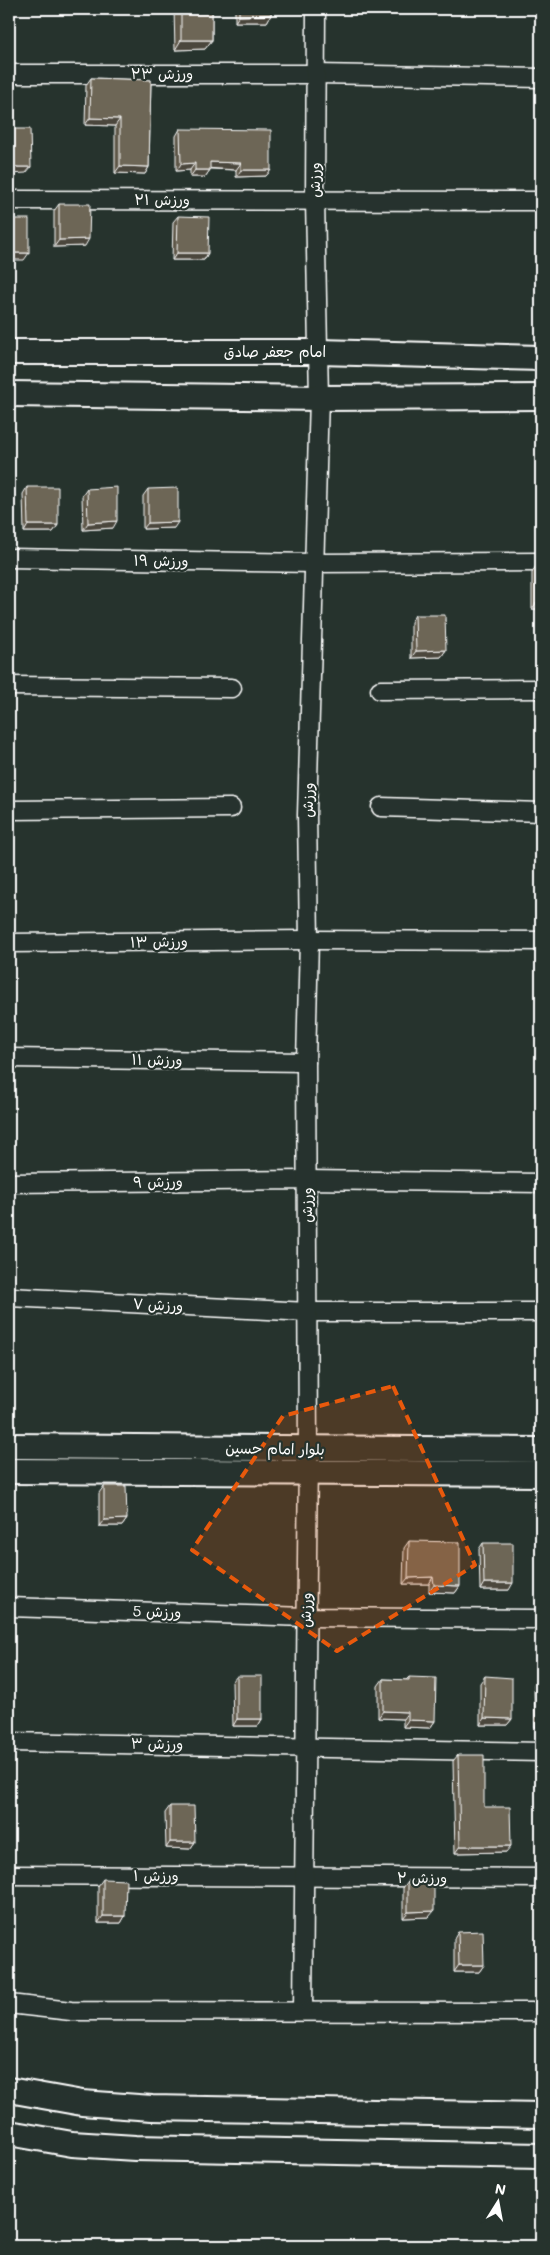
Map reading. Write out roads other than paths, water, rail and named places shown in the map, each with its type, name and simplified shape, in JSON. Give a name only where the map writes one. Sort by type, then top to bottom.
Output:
[{"type":"main road","name":"امام جعفر صادق","points":[[9,352],[319,352],[541,358]]},
{"type":"main road","points":[[9,394],[319,398],[541,397]]},
{"type":"main road","name":"بلوار امام حسین","points":[[9,1446],[308,1450],[541,1450]]},
{"type":"main road","name":"بلوار امام حسین","points":[[9,1471],[541,1474]]},
{"type":"main road","points":[[9,2090],[82,2104],[152,2108],[541,2115]]},
{"type":"main road","points":[[9,2133],[72,2144],[135,2148],[541,2156]]},
{"type":"street","name":"ورزش","points":[[303,2012],[305,1920],[305,1617],[308,1473],[306,1062],[309,940],[307,815],[319,398],[315,200],[316,9]]},
{"type":"street","name":"ورزش ۲۳","points":[[9,74],[316,74],[541,78]]},
{"type":"street","name":"ورزش ۲۱","points":[[9,200],[541,201]]},
{"type":"street","name":"ورزش ۱۹","points":[[9,558],[314,564],[541,562]]},
{"type":"street","points":[[9,686],[232,688]]},
{"type":"street","points":[[380,690],[541,689]]},
{"type":"street","points":[[381,807],[541,812]]},
{"type":"street","points":[[9,810],[231,808]]},
{"type":"street","name":"ورزش ۱۳","points":[[9,943],[309,940],[541,941]]},
{"type":"street","name":"ورزش ۱۱","points":[[9,1058],[306,1062]]},
{"type":"street","name":"ورزش ۹","points":[[9,1183],[307,1180],[541,1183]]},
{"type":"street","name":"ورزش ۷","points":[[9,1297],[308,1312],[541,1312]]},
{"type":"street","name":"ورزش 5","points":[[9,1607],[305,1617],[541,1619]]},
{"type":"street","name":"ورزش ۳","points":[[9,1742],[541,1752]]},
{"type":"street","name":"ورزش ۱","points":[[9,1875],[304,1877]]},
{"type":"street","name":"ورزش ۲","points":[[304,1877],[541,1878]]},
{"type":"street","points":[[9,2004],[71,2011],[541,2012]]}]
